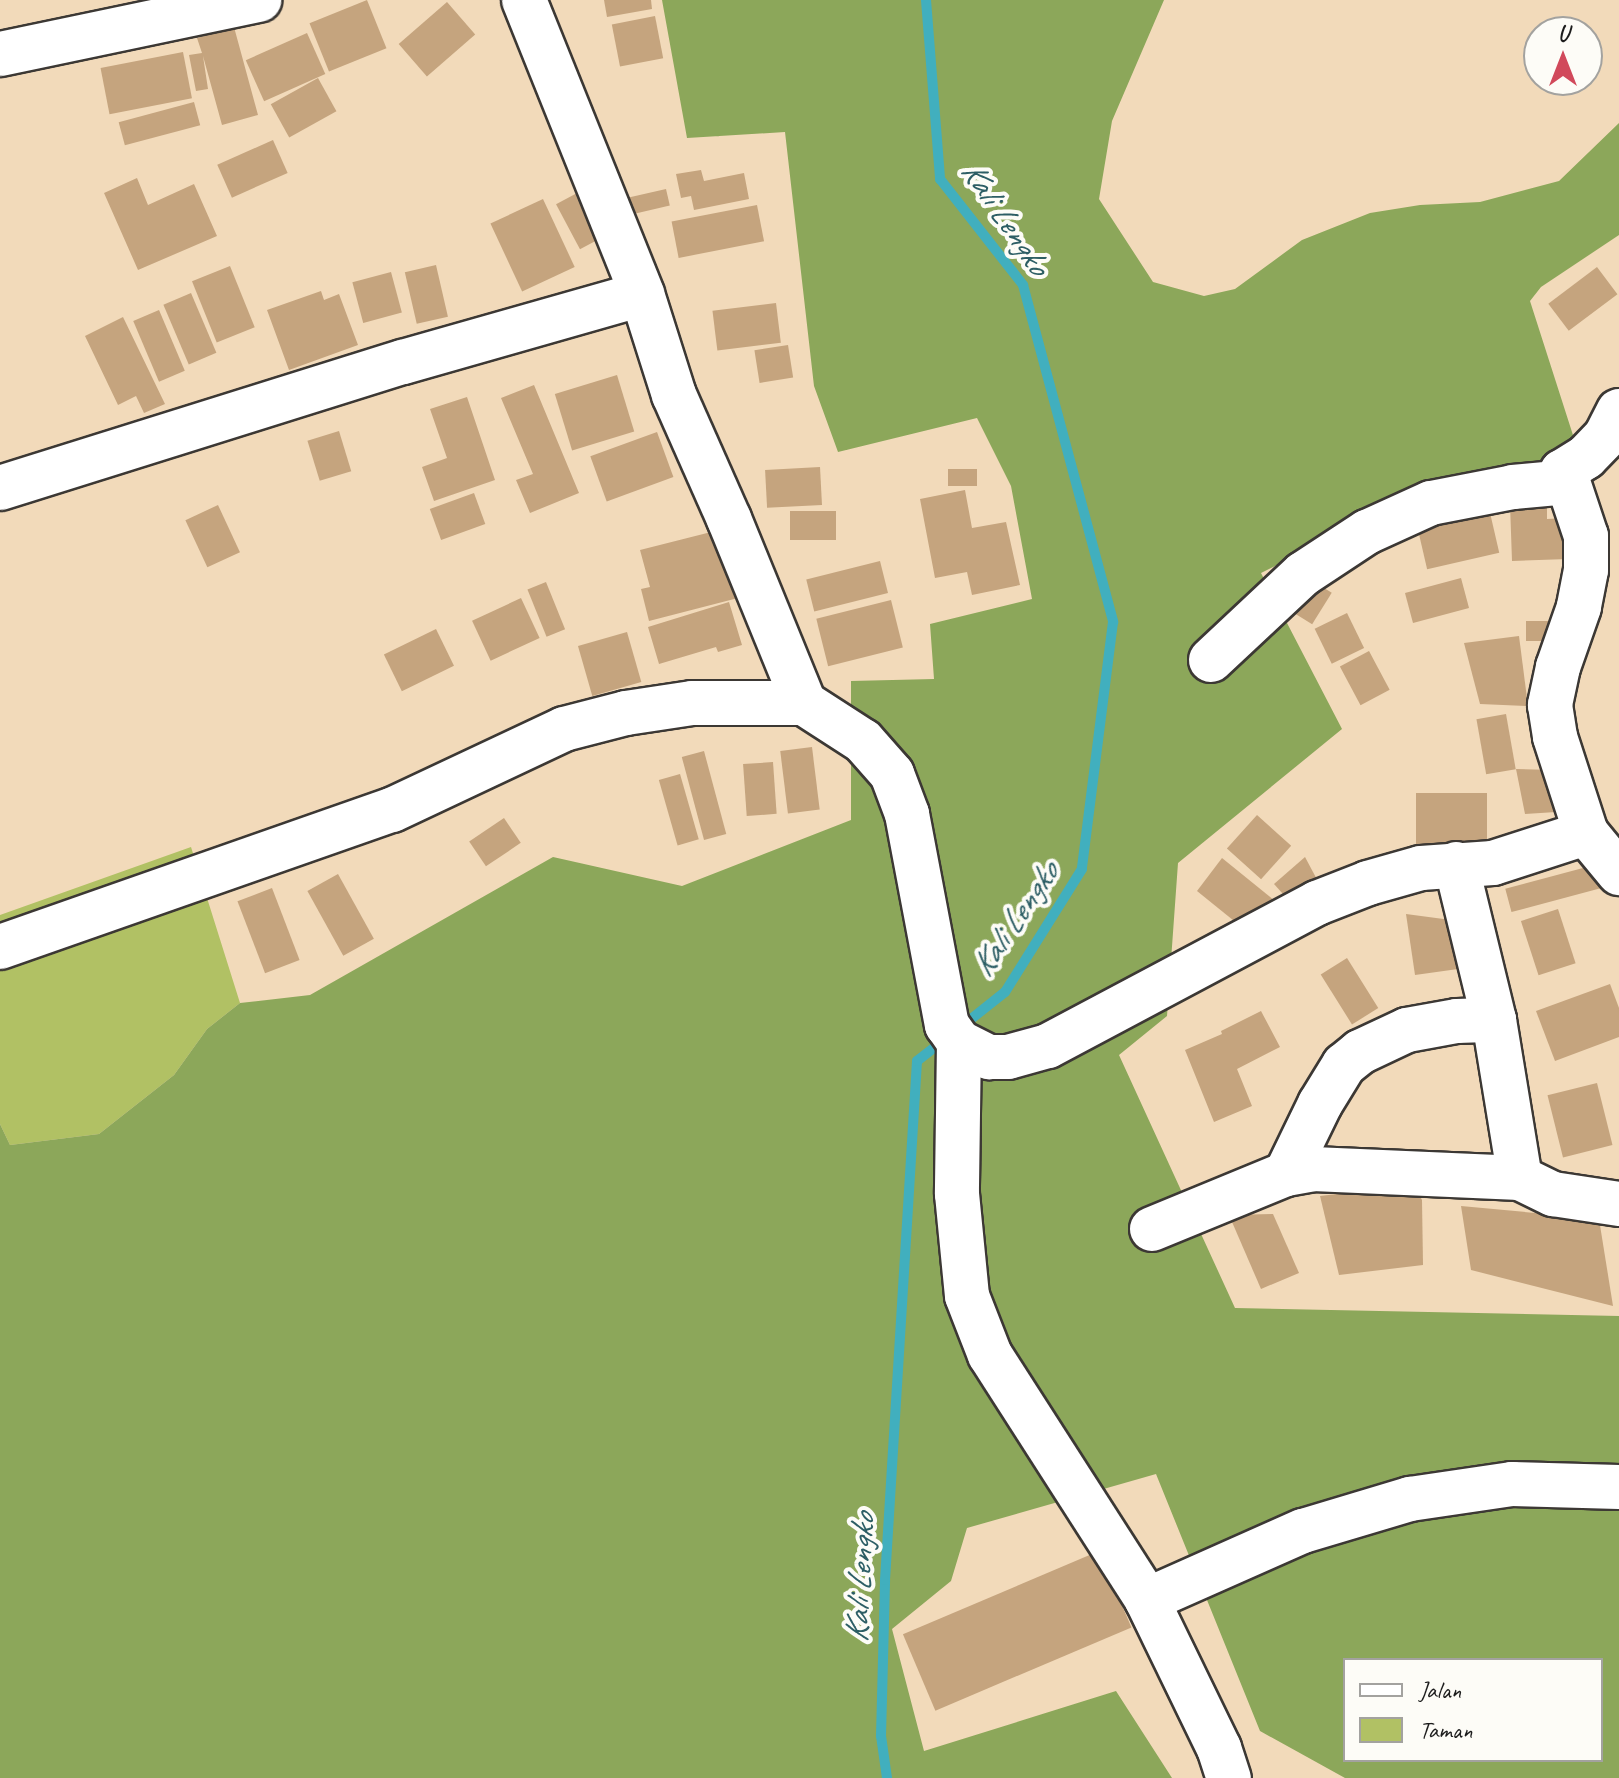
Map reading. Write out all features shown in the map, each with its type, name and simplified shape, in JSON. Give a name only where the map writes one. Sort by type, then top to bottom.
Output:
[{"type":"street","points":[[0,54],[259,0]]},
{"type":"street","points":[[524,0],[642,294],[674,395],[729,519],[804,703]]},
{"type":"street","points":[[0,488],[403,362],[642,294]]},
{"type":"street","points":[[1619,411],[1606,436],[1586,457],[1562,472],[1586,536],[1586,570],[1579,607],[1558,667],[1550,705],[1555,737],[1586,833],[1619,873]]},
{"type":"street","points":[[1211,660],[1303,574],[1367,532],[1431,503],[1513,487],[1568,482]]},
{"type":"street","points":[[0,947],[392,810],[564,729],[626,713],[692,703],[804,703],[863,741],[892,774],[907,814],[954,1035],[957,1194],[967,1296],[990,1355],[1147,1600],[1219,1748],[1229,1778]]},
{"type":"street","points":[[954,1035],[989,1057],[1008,1057],[1048,1046],[1317,903],[1421,868],[1493,863],[1586,833]]},
{"type":"street","points":[[1456,864],[1494,1020],[1520,1178]]},
{"type":"street","points":[[1286,1174],[1320,1104],[1344,1065],[1360,1052],[1407,1030],[1457,1021],[1494,1020]]},
{"type":"street","points":[[1152,1229],[1286,1174],[1313,1169],[1520,1178],[1553,1194],[1619,1204]]},
{"type":"street","points":[[1147,1600],[1303,1531],[1410,1499],[1512,1484],[1619,1487]]},
{"type":"green space","points":[[662,0],[1164,0],[1112,121],[1099,199],[1153,282],[1204,296],[1235,289],[1302,240],[1370,213],[1420,205],[1480,202],[1559,181],[1619,123],[1619,235],[1541,287],[1530,301],[1580,457],[1428,481],[1416,497],[1261,573],[1342,729],[1178,863],[1167,1016],[1119,1055],[1235,1308],[1619,1316],[1619,1778],[1345,1778],[1260,1731],[1156,1474],[967,1528],[951,1581],[892,1629],[924,1751],[1116,1691],[1172,1778],[0,1778],[0,1124],[10,1145],[99,1134],[174,1075],[207,1029],[240,1003],[310,995],[553,857],[682,886],[851,820],[851,681],[934,679],[930,624],[1032,599],[1011,486],[977,418],[838,452],[814,386],[785,132],[687,138]]},
{"type":"green space","points":[[191,847],[240,1003],[207,1029],[174,1075],[99,1134],[10,1145],[0,1124],[0,915]]},
{"type":"building","points":[[367,0],[386,48],[329,71],[310,23]]},
{"type":"building","points":[[604,0],[651,0],[652,9],[607,17]]},
{"type":"building","points":[[447,2],[475,34],[427,76],[399,44]]},
{"type":"building","points":[[655,16],[663,58],[620,67],[612,24]]},
{"type":"building","points":[[234,27],[258,115],[222,125],[203,56],[208,89],[196,91],[189,55],[202,53],[197,38]]},
{"type":"building","points":[[307,33],[325,74],[264,101],[246,60]]},
{"type":"building","points":[[183,52],[192,98],[110,114],[101,68]]},
{"type":"building","points":[[318,78],[336,111],[289,137],[271,104]]},
{"type":"building","points":[[194,102],[200,125],[125,145],[119,122]]},
{"type":"building","points":[[273,140],[288,173],[232,198],[217,165]]},
{"type":"building","points":[[701,170],[704,181],[744,173],[749,199],[694,210],[691,196],[681,198],[676,174]]},
{"type":"building","points":[[137,178],[148,205],[194,184],[217,236],[138,270],[104,193]]},
{"type":"building","points":[[666,189],[670,206],[626,216],[622,199]]},
{"type":"building","points":[[579,192],[603,237],[580,249],[556,204]]},
{"type":"building","points":[[543,199],[575,267],[522,291],[490,224]]},
{"type":"building","points":[[757,205],[764,241],[679,258],[672,222]]},
{"type":"building","points":[[436,265],[448,317],[417,324],[405,272]]},
{"type":"building","points":[[230,266],[255,327],[217,343],[192,281]]},
{"type":"building","points":[[1597,267],[1617,294],[1569,331],[1548,304]]},
{"type":"building","points":[[391,272],[402,313],[363,323],[352,282]]},
{"type":"building","points":[[321,291],[324,300],[339,294],[358,345],[289,370],[267,310]]},
{"type":"building","points":[[191,293],[216,353],[189,365],[163,305]]},
{"type":"building","points":[[776,303],[781,343],[717,351],[712,311]]},
{"type":"building","points":[[159,310],[185,371],[159,382],[133,321]]},
{"type":"building","points":[[123,317],[165,404],[144,413],[136,396],[118,405],[85,336]]},
{"type":"building","points":[[788,345],[793,378],[760,383],[754,350]]},
{"type":"building","points":[[617,375],[634,431],[572,450],[555,394]]},
{"type":"building","points":[[534,385],[579,493],[530,513],[516,480],[533,474],[501,398]]},
{"type":"building","points":[[467,397],[495,480],[434,501],[422,467],[447,458],[430,409]]},
{"type":"building","points":[[339,431],[351,471],[320,481],[307,441]]},
{"type":"building","points":[[657,432],[673,477],[607,501],[590,456]]},
{"type":"building","points":[[820,467],[822,505],[767,508],[765,470]]},
{"type":"building","points":[[948,469],[977,469],[977,486],[948,486]]},
{"type":"building","points":[[965,490],[972,528],[1006,522],[1020,585],[972,595],[967,572],[935,578],[920,499]]},
{"type":"building","points":[[474,493],[485,524],[441,540],[430,509]]},
{"type":"building","points":[[1547,502],[1547,519],[1567,518],[1568,559],[1512,561],[1510,504]]},
{"type":"building","points":[[1488,504],[1499,553],[1427,569],[1416,521]]},
{"type":"building","points":[[218,505],[240,552],[207,567],[185,520]]},
{"type":"building","points":[[790,511],[836,511],[836,540],[790,540]]},
{"type":"building","points":[[719,530],[738,598],[649,621],[641,589],[650,587],[640,550]]},
{"type":"building","points":[[880,561],[888,593],[814,611],[806,579]]},
{"type":"building","points":[[1308,578],[1332,593],[1312,624],[1288,609]]},
{"type":"building","points":[[1461,578],[1469,608],[1413,623],[1405,593]]},
{"type":"building","points":[[546,582],[565,629],[547,637],[527,589]]},
{"type":"building","points":[[521,598],[540,638],[491,661],[472,621]]},
{"type":"building","points":[[891,600],[903,648],[828,666],[816,619]]},
{"type":"building","points":[[729,602],[742,645],[718,652],[716,647],[659,664],[648,627]]},
{"type":"building","points":[[1347,613],[1364,648],[1332,664],[1315,629]]},
{"type":"building","points":[[1526,621],[1557,621],[1557,641],[1526,641]]},
{"type":"building","points":[[436,629],[454,666],[402,691],[384,654]]},
{"type":"building","points":[[627,632],[641,682],[592,696],[578,646]]},
{"type":"building","points":[[1519,636],[1528,706],[1480,704],[1464,643]]},
{"type":"building","points":[[1369,651],[1390,690],[1361,705],[1340,666]]},
{"type":"building","points":[[1506,714],[1516,769],[1486,774],[1476,719]]},
{"type":"building","points":[[812,747],[820,810],[788,813],[780,751]]},
{"type":"building","points":[[704,751],[726,834],[704,840],[682,757]]},
{"type":"building","points":[[773,762],[777,814],[747,816],[743,764]]},
{"type":"building","points":[[1516,769],[1553,770],[1556,812],[1525,814]]},
{"type":"building","points":[[680,774],[699,839],[678,845],[659,780]]},
{"type":"building","points":[[1416,793],[1487,793],[1487,848],[1416,848]]},
{"type":"building","points":[[1257,815],[1291,846],[1261,879],[1227,848]]},
{"type":"building","points":[[504,818],[521,843],[486,866],[469,841]]},
{"type":"building","points":[[1305,857],[1321,887],[1291,903],[1274,884]]},
{"type":"building","points":[[1222,858],[1280,905],[1244,929],[1197,891]]},
{"type":"building","points":[[1598,864],[1604,887],[1511,912],[1505,889]]},
{"type":"building","points":[[338,874],[374,939],[343,956],[307,891]]},
{"type":"building","points":[[272,888],[300,960],[265,973],[237,901]]},
{"type":"building","points":[[1558,909],[1576,963],[1539,975],[1521,921]]},
{"type":"building","points":[[1406,914],[1451,920],[1458,969],[1415,975]]},
{"type":"building","points":[[1347,958],[1378,1008],[1352,1024],[1321,974]]},
{"type":"building","points":[[1610,984],[1619,1008],[1619,1037],[1555,1061],[1536,1011]]},
{"type":"building","points":[[1261,1011],[1280,1047],[1237,1069],[1252,1106],[1214,1122],[1185,1050],[1222,1034],[1221,1031]]},
{"type":"building","points":[[1597,1083],[1612,1145],[1563,1157],[1548,1095]]},
{"type":"building","points":[[1414,1185],[1422,1200],[1423,1265],[1339,1275],[1320,1196]]},
{"type":"building","points":[[1461,1206],[1599,1219],[1613,1306],[1471,1270]]},
{"type":"building","points":[[1273,1214],[1299,1273],[1261,1289],[1229,1215]]},
{"type":"building","points":[[1099,1551],[1131,1627],[935,1711],[903,1634]]},
{"type":"waterway","name":"Kali Lengko","points":[[926,0],[940,179],[1023,285],[1113,622],[1082,869],[1005,992],[961,1027]]},
{"type":"waterway","name":"Kali Lengko","points":[[887,1778],[881,1736],[885,1580],[917,1061],[945,1039]]}]
